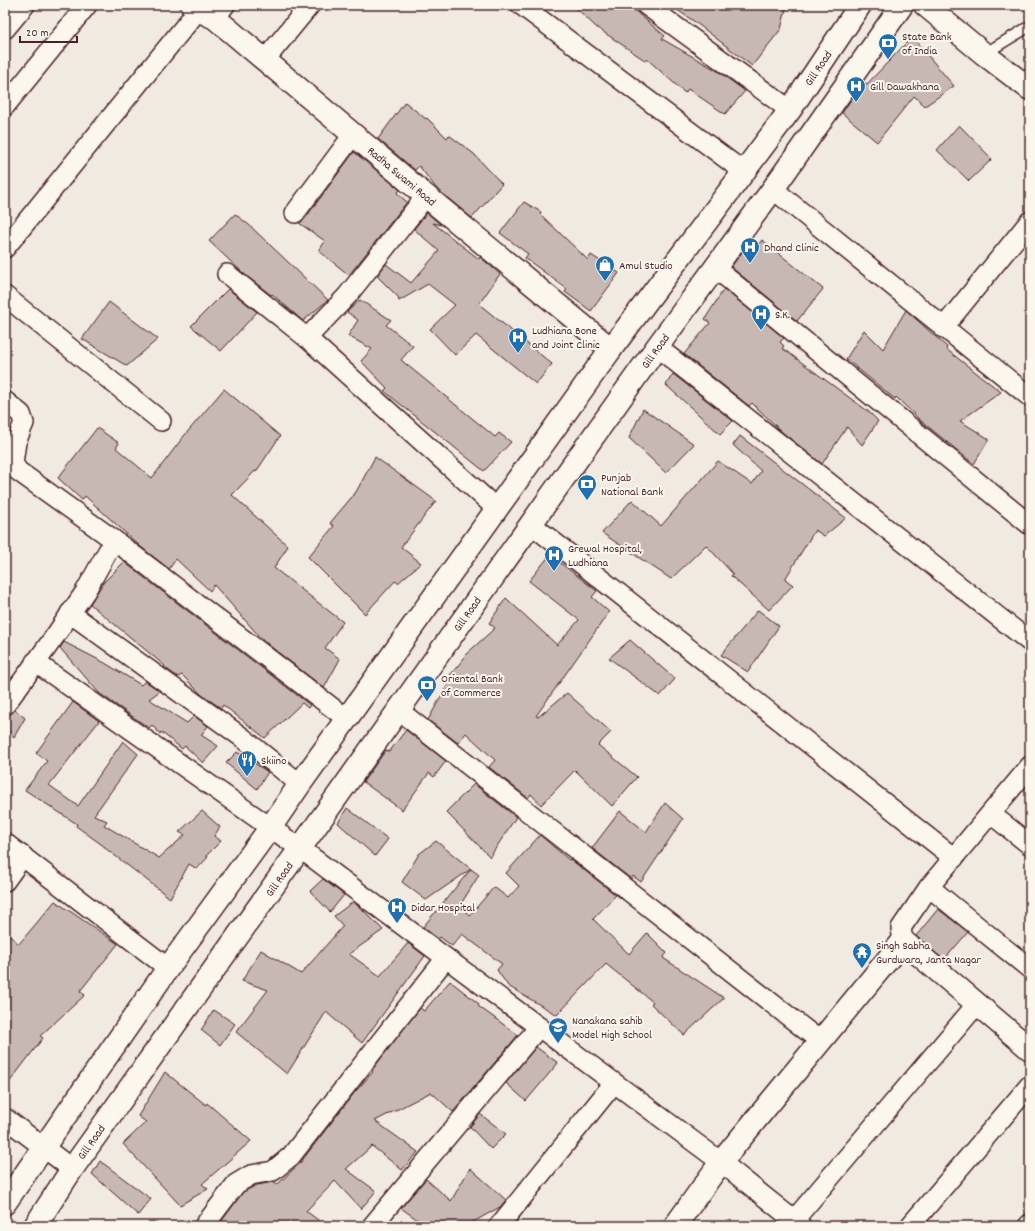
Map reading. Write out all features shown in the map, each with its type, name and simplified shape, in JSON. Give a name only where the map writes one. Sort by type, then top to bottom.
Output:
[{"type":"main road","name":"Gill Road","points":[[5,1203],[168,968],[270,828],[611,349],[790,110],[860,5]]},
{"type":"main road","name":"Gill Road","points":[[35,1226],[72,1169],[657,347],[773,190],[902,5]]},
{"type":"main road","points":[[926,5],[984,54],[1030,90]]},
{"type":"main road","name":"Radha Swami Road","points":[[207,10],[264,61],[611,349]]},
{"type":"main road","points":[[675,1226],[721,1162],[903,941],[1030,1049]]},
{"type":"street","points":[[5,30],[25,5]]},
{"type":"street","points":[[5,106],[87,5]]},
{"type":"street","points":[[264,61],[310,5]]},
{"type":"street","points":[[521,5],[744,172]]},
{"type":"street","points":[[646,5],[790,110]]},
{"type":"street","points":[[5,248],[207,10]]},
{"type":"street","points":[[295,213],[353,135]]},
{"type":"street","points":[[773,190],[1029,396]]},
{"type":"street","points":[[307,338],[347,296],[426,196]]},
{"type":"street","points":[[943,328],[1030,220]]},
{"type":"street","points":[[715,268],[1030,525]]},
{"type":"street","points":[[227,274],[307,338],[497,509]]},
{"type":"street","points":[[5,296],[161,421]]},
{"type":"street","points":[[657,347],[1030,642]]},
{"type":"street","points":[[5,401],[21,414],[24,423],[16,442],[13,463],[18,471],[114,540],[347,719]]},
{"type":"street","points":[[531,524],[954,858]]},
{"type":"street","points":[[5,705],[55,636],[84,592],[114,540]]},
{"type":"street","points":[[70,613],[243,738],[300,784]]},
{"type":"street","points":[[35,662],[270,828],[301,848],[446,958],[721,1162],[794,1224],[977,1004]]},
{"type":"street","points":[[398,710],[820,1041]]},
{"type":"street","points":[[903,941],[901,928],[929,887],[1030,766]]},
{"type":"street","points":[[991,814],[1030,845]]},
{"type":"street","points":[[5,843],[168,968]]},
{"type":"street","points":[[5,881],[23,856]]},
{"type":"street","points":[[929,887],[1030,969]]},
{"type":"street","points":[[204,1226],[236,1184],[252,1175],[273,1171],[291,1156],[446,958]]},
{"type":"street","points":[[372,1226],[539,1027]]},
{"type":"street","points":[[499,1226],[614,1083]]},
{"type":"street","points":[[910,1226],[1030,1085]]},
{"type":"street","points":[[5,1118],[72,1169]]},
{"type":"lane","points":[[984,54],[1030,26]]},
{"type":"building","points":[[573,5],[628,5],[665,36],[662,39],[716,70],[745,91],[725,114],[688,89],[685,93],[647,59],[646,61],[596,27]]},
{"type":"building","points":[[670,5],[787,5],[781,29],[752,66],[695,22]]},
{"type":"building","points":[[912,37],[954,86],[925,106],[914,96],[877,142],[842,113],[863,82],[867,84]]},
{"type":"building","points":[[405,102],[426,119],[427,118],[447,138],[449,135],[474,154],[502,184],[472,218],[437,189],[419,166],[415,170],[378,139]]},
{"type":"building","points":[[959,125],[992,159],[969,181],[937,150]]},
{"type":"building","points":[[354,152],[400,190],[397,193],[407,202],[349,275],[319,251],[325,241],[299,223],[304,220]]},
{"type":"building","points":[[524,202],[541,212],[540,214],[588,260],[591,255],[619,273],[591,311],[565,292],[567,289],[525,258],[528,254],[500,233]]},
{"type":"building","points":[[427,213],[441,225],[433,223],[479,259],[480,257],[500,274],[479,304],[552,364],[536,384],[476,335],[455,355],[430,329],[455,305],[428,284],[399,301],[399,298],[377,276],[386,264],[411,283],[439,251],[414,229]]},
{"type":"building","points":[[235,214],[249,225],[328,300],[303,321],[272,294],[271,295],[244,274],[209,241]]},
{"type":"building","points":[[762,240],[823,289],[797,321],[731,267],[743,251],[749,256]]},
{"type":"building","points":[[228,289],[257,312],[221,351],[191,326]]},
{"type":"building","points":[[724,289],[784,338],[780,342],[784,346],[782,348],[869,412],[878,421],[862,445],[847,427],[822,464],[782,432],[752,403],[749,406],[684,354],[710,323],[705,319]]},
{"type":"building","points":[[360,300],[391,320],[386,325],[413,346],[401,360],[495,437],[499,433],[511,442],[484,471],[384,391],[387,388],[361,361],[372,349],[348,336],[358,320],[347,312]]},
{"type":"building","points":[[109,302],[158,339],[127,366],[82,339]]},
{"type":"building","points":[[906,310],[947,347],[946,349],[1001,392],[960,421],[989,439],[974,464],[920,420],[896,397],[895,399],[846,359],[864,330],[883,349]]},
{"type":"building","points":[[673,374],[733,421],[720,434],[666,385]]},
{"type":"building","points":[[224,389],[280,436],[256,472],[255,471],[232,495],[288,546],[274,568],[343,622],[325,648],[340,659],[324,688],[259,636],[214,585],[210,591],[176,559],[169,569],[141,547],[85,496],[82,500],[58,478],[97,428],[119,443],[116,448],[152,478],[184,436]]},
{"type":"building","points":[[643,409],[694,444],[666,473],[629,438]]},
{"type":"building","points":[[740,436],[846,518],[824,536],[815,530],[785,579],[793,585],[769,610],[731,576],[733,574],[706,545],[671,579],[602,533],[632,500],[661,526],[718,461],[752,484],[761,471],[733,445]]},
{"type":"building","points":[[375,457],[436,501],[401,547],[421,563],[398,583],[395,581],[365,614],[308,557],[334,526],[330,523],[356,492]]},
{"type":"building","points":[[550,555],[597,591],[592,597],[609,612],[536,716],[538,717],[567,693],[611,732],[598,745],[637,777],[612,806],[575,770],[541,805],[531,794],[528,798],[489,767],[495,760],[466,733],[458,743],[428,720],[449,682],[447,679],[465,657],[464,656],[495,628],[489,623],[506,598],[557,645],[579,620],[529,581]]},
{"type":"building","points":[[124,562],[310,705],[308,708],[302,703],[265,738],[223,705],[221,708],[202,695],[182,675],[178,677],[164,667],[165,666],[90,604],[103,583]]},
{"type":"building","points":[[758,610],[779,626],[748,672],[721,655]]},
{"type":"building","points":[[630,640],[675,679],[660,696],[609,658]]},
{"type":"building","points":[[64,642],[105,663],[141,685],[145,681],[160,691],[149,699],[187,723],[194,716],[208,726],[201,735],[218,746],[203,763],[185,746],[182,749],[161,732],[160,734],[152,725],[149,728],[99,693],[60,648]]},
{"type":"building","points":[[73,702],[99,721],[49,785],[78,806],[123,741],[138,754],[94,815],[107,821],[104,825],[159,858],[185,835],[179,832],[202,811],[220,827],[214,836],[221,841],[206,856],[208,857],[197,869],[189,864],[170,898],[76,826],[77,824],[25,790],[47,761],[36,753]]},
{"type":"building","points":[[15,710],[25,718],[14,737],[5,727],[5,719],[7,715]]},
{"type":"building","points":[[406,730],[446,761],[434,777],[429,773],[402,810],[363,782],[386,750],[389,752]]},
{"type":"building","points":[[237,752],[268,772],[257,789],[226,763]]},
{"type":"building","points":[[474,784],[516,817],[490,857],[446,812]]},
{"type":"building","points":[[665,803],[683,819],[641,882],[633,876],[631,879],[592,848],[620,811],[646,832]]},
{"type":"building","points":[[347,808],[388,839],[375,856],[338,823]]},
{"type":"building","points":[[540,835],[569,860],[570,859],[616,895],[593,919],[629,954],[647,933],[667,953],[663,958],[724,998],[684,1035],[651,1004],[653,1002],[606,964],[557,1015],[508,986],[497,970],[502,964],[462,934],[452,946],[440,937],[438,939],[423,927],[471,869],[479,875],[459,907],[470,915],[494,887],[508,898],[519,886],[506,873]]},
{"type":"building","points":[[436,841],[471,869],[426,900],[402,882],[419,854]]},
{"type":"building","points":[[323,879],[344,895],[330,912],[310,891]]},
{"type":"building","points":[[55,901],[118,944],[80,991],[85,995],[40,1036],[43,1038],[5,1088],[5,932],[19,944]]},
{"type":"building","points":[[353,902],[383,930],[349,954],[380,976],[408,943],[425,956],[362,1043],[326,1012],[287,1074],[236,1032],[268,990],[242,981],[261,950],[301,974],[343,926],[334,916]]},
{"type":"building","points":[[938,909],[968,932],[944,960],[916,936]]},
{"type":"building","points":[[450,981],[479,1004],[478,1006],[518,1035],[453,1112],[431,1092],[375,1121],[418,1152],[402,1170],[372,1146],[346,1169],[376,1191],[361,1209],[335,1181],[306,1211],[326,1226],[218,1226],[243,1192],[257,1185],[274,1182],[278,1184],[300,1163],[355,1092],[373,1072],[372,1070],[420,1008],[424,1011]]},
{"type":"building","points":[[214,1010],[235,1024],[220,1045],[201,1030]]},
{"type":"building","points":[[536,1047],[558,1063],[526,1101],[506,1083]]},
{"type":"building","points":[[165,1072],[206,1105],[207,1103],[251,1141],[202,1184],[208,1189],[180,1205],[123,1144],[146,1122],[138,1116]]},
{"type":"building","points":[[480,1114],[506,1134],[491,1149],[470,1127]]},
{"type":"building","points":[[100,1161],[151,1199],[138,1215],[92,1174]]},
{"type":"building","points":[[470,1168],[506,1200],[500,1207],[466,1226],[426,1226],[401,1208],[426,1179],[451,1201]]},
{"type":"place","name":"State Bank of India","points":[[888,60]]},
{"type":"place","name":"Gill Dawakhana","points":[[856,103]]},
{"type":"place","name":"Dhand Clinic","points":[[750,264]]},
{"type":"place","name":"Amul Studio","points":[[605,282]]},
{"type":"place","name":"S.K.","points":[[761,331]]},
{"type":"place","name":"Ludhiana Bone and Joint Clinic","points":[[518,354]]},
{"type":"place","name":"Punjab National Bank","points":[[587,501]]},
{"type":"place","name":"Grewal Hospital, Ludhiana","points":[[554,572]]},
{"type":"place","name":"Oriental Bank of Commerce","points":[[427,702]]},
{"type":"place","name":"Skiino","points":[[247,777]]},
{"type":"place","name":"Didar Hospital","points":[[397,924]]},
{"type":"place","name":"Singh Sabha Gurdwara, Janta Nagar","points":[[862,969]]},
{"type":"place","name":"Nanakana sahib Model High School","points":[[558,1044]]}]
